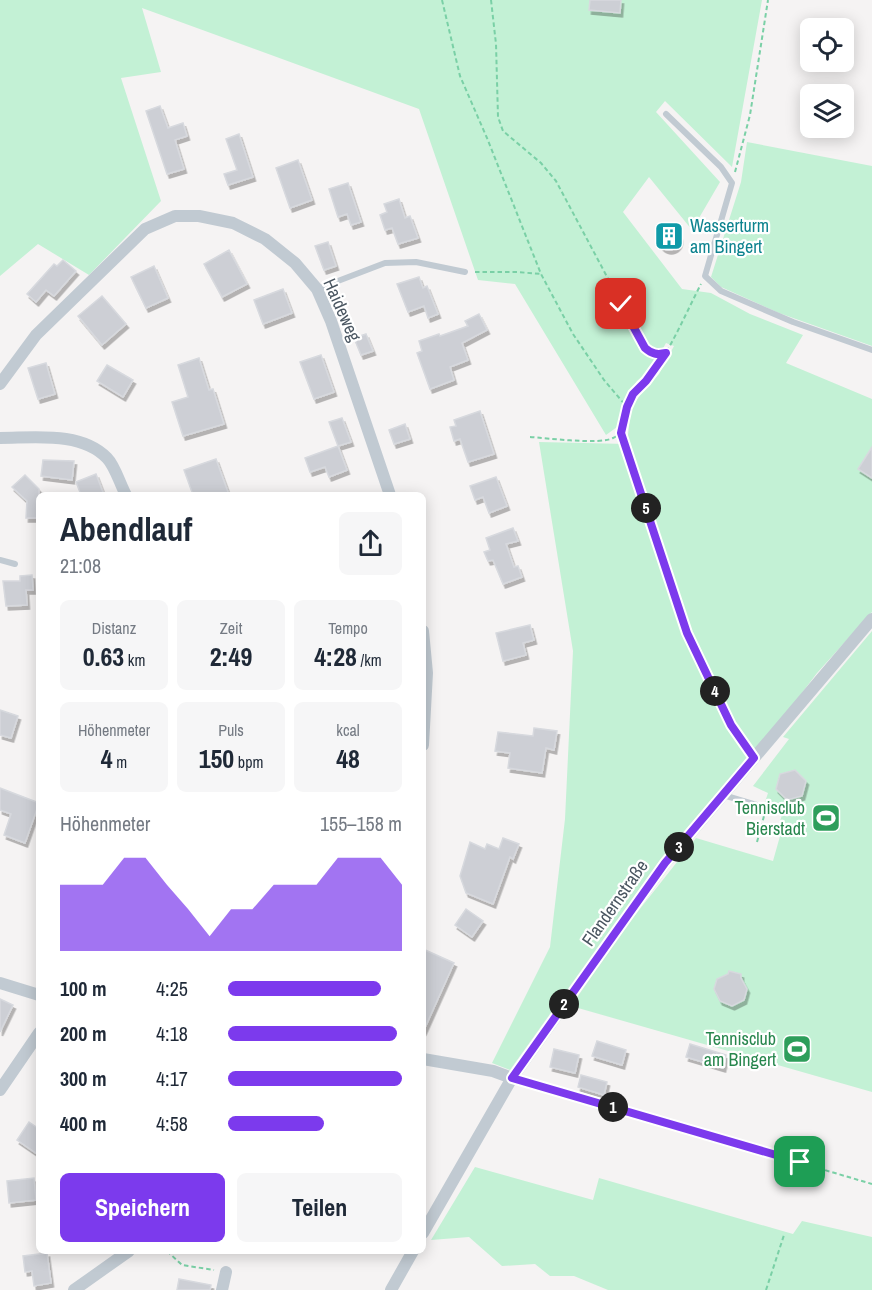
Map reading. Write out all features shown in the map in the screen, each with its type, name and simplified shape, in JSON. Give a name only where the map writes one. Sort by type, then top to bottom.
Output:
[{"type":"street","name":"Haideweg","points":[[0,384],[36,335],[145,229],[175,216],[199,216],[233,223],[265,239],[295,263],[317,289],[331,321],[389,492]]},
{"type":"street","points":[[0,438],[62,439],[91,445],[109,459],[125,492]]},
{"type":"street","name":"Flandernstraße","points":[[426,1228],[512,1078],[665,863],[872,619]]},
{"type":"street","points":[[426,662],[426,691]]},
{"type":"street","points":[[0,983],[36,994]]},
{"type":"street","points":[[0,1090],[36,1037]]},
{"type":"street","points":[[426,1060],[493,1071],[512,1078]]},
{"type":"street","points":[[74,1290],[125,1254]]},
{"type":"street","points":[[391,1290],[411,1254]]},
{"type":"street","points":[[222,1290],[226,1272]]},
{"type":"lane","points":[[666,114],[721,167],[732,183],[705,276],[721,291],[793,322],[872,350]]},
{"type":"lane","points":[[317,289],[385,263],[416,262],[465,272]]},
{"type":"lane","points":[[0,560],[15,564]]},
{"type":"lane","points":[[723,795],[777,811]]},
{"type":"path","points":[[442,0],[460,76],[541,274],[573,334],[604,380],[627,407]]},
{"type":"path","points":[[491,0],[496,44],[498,117],[503,131],[541,163],[556,181],[645,348],[659,355],[666,353]]},
{"type":"path","points":[[732,183],[750,115],[768,0]]},
{"type":"path","points":[[465,272],[541,274]]},
{"type":"path","points":[[705,276],[666,353],[646,381],[633,394],[627,407],[621,433],[687,633],[731,725],[754,758]]},
{"type":"path","points":[[530,437],[606,441],[621,433]]},
{"type":"path","points":[[757,842],[766,808]]},
{"type":"path","points":[[512,1078],[872,1184]]},
{"type":"path","points":[[766,1290],[784,1235]]},
{"type":"path","points":[[170,1254],[182,1265],[226,1272]]},
{"type":"green space","points":[[0,0],[762,0],[732,167],[665,101],[656,112],[720,182],[692,230],[649,177],[623,212],[682,289],[711,293],[750,314],[803,335],[786,363],[872,399],[872,612],[817,673],[779,723],[660,860],[510,1070],[492,1063],[550,947],[565,819],[573,651],[539,442],[627,444],[631,408],[659,374],[674,346],[666,343],[652,368],[637,381],[624,400],[617,427],[606,435],[515,284],[478,280],[419,109],[142,8],[161,72],[121,78],[161,201],[89,275],[38,244],[0,276]]},
{"type":"green space","points":[[747,142],[872,166],[872,346],[779,313],[721,287],[711,277],[741,182]]},
{"type":"green space","points":[[872,631],[872,1092],[571,1006],[628,924],[696,838],[773,861],[782,829],[778,828],[784,808],[765,802],[768,793],[753,786],[789,739],[783,737]]},
{"type":"green space","points":[[475,1167],[593,1200],[599,1178],[793,1234],[802,1221],[872,1237],[872,1290],[608,1290],[574,1276],[550,1276],[535,1264],[502,1266],[469,1237],[431,1240]]},
{"type":"building","points":[[590,0],[621,0],[620,13],[589,10]]},
{"type":"building","points":[[160,106],[168,128],[183,123],[187,136],[175,140],[184,169],[167,174],[146,111]]},
{"type":"building","points":[[239,134],[253,177],[228,185],[224,174],[237,170],[226,139]]},
{"type":"building","points":[[298,160],[312,200],[290,208],[276,168]]},
{"type":"building","points":[[348,183],[361,222],[351,225],[347,214],[338,217],[329,189]]},
{"type":"building","points":[[399,199],[405,218],[410,216],[418,238],[398,244],[392,228],[385,230],[380,215],[387,212],[384,204]]},
{"type":"building","name":"Wasserturm am Bingert","points":[[669,228],[677,231],[680,239],[677,247],[669,250],[661,247],[658,239],[661,231]]},
{"type":"building","points":[[328,242],[336,266],[324,270],[315,246]]},
{"type":"building","points":[[229,250],[247,284],[222,297],[204,264]]},
{"type":"building","points":[[63,260],[76,271],[54,296],[46,290],[36,302],[27,294],[54,264],[57,266]]},
{"type":"building","points":[[154,266],[168,298],[146,308],[131,277]]},
{"type":"building","points":[[419,277],[423,288],[427,286],[438,314],[428,318],[424,306],[408,312],[397,284]]},
{"type":"building","points":[[283,289],[292,313],[263,324],[254,300]]},
{"type":"building","points":[[102,296],[126,324],[102,345],[78,316]]},
{"type":"building","points":[[479,314],[487,330],[462,343],[468,360],[450,367],[454,380],[430,389],[417,353],[422,351],[419,341],[468,326],[465,321]]},
{"type":"building","points":[[366,334],[373,351],[361,355],[354,338]]},
{"type":"building","points":[[321,355],[334,392],[314,399],[300,362]]},
{"type":"building","points":[[199,358],[209,390],[213,389],[224,424],[183,436],[172,402],[188,397],[178,365]]},
{"type":"building","points":[[46,363],[55,394],[38,399],[28,368]]},
{"type":"building","points":[[107,365],[133,380],[123,397],[97,381]]},
{"type":"building","points":[[480,411],[494,454],[468,462],[460,439],[454,441],[450,427],[456,426],[454,420]]},
{"type":"building","points":[[342,418],[351,442],[338,446],[329,422]]},
{"type":"building","points":[[405,424],[410,439],[394,444],[389,430]]},
{"type":"building","points":[[338,446],[347,470],[329,477],[325,467],[310,472],[305,458]]},
{"type":"building","points":[[872,447],[872,478],[858,469]]},
{"type":"building","points":[[216,459],[228,492],[192,492],[184,470]]},
{"type":"building","points":[[43,460],[74,461],[72,480],[41,476]]},
{"type":"building","points":[[96,474],[103,492],[80,492],[76,482]]},
{"type":"building","points":[[25,475],[39,489],[39,492],[36,492],[36,518],[26,518],[27,501],[12,487]]},
{"type":"building","points":[[496,477],[507,506],[489,513],[483,497],[475,500],[470,486]]},
{"type":"building","points":[[513,528],[518,541],[506,544],[514,567],[518,566],[522,577],[503,584],[493,560],[488,561],[484,552],[490,550],[486,538]]},
{"type":"building","points":[[32,575],[33,590],[26,590],[27,605],[6,606],[3,581],[20,581],[20,576]]},
{"type":"building","points":[[530,625],[534,640],[523,643],[526,655],[503,661],[496,633]]},
{"type":"building","points":[[0,710],[18,716],[11,738],[0,735]]},
{"type":"building","points":[[534,728],[557,731],[554,750],[546,748],[542,773],[508,768],[510,753],[495,751],[498,732],[533,736]]},
{"type":"building","points":[[795,770],[806,781],[802,796],[787,800],[776,789],[780,774]]},
{"type":"building","points":[[0,788],[36,802],[36,812],[25,843],[4,835],[11,814],[0,810]]},
{"type":"building","points":[[503,838],[519,844],[513,859],[510,857],[493,904],[466,893],[460,876],[470,842],[485,849],[487,844],[499,849]]},
{"type":"building","points":[[466,909],[483,921],[472,937],[455,925]]},
{"type":"building","points":[[426,950],[454,963],[426,1025]]},
{"type":"building","points":[[729,971],[741,974],[747,989],[744,1000],[732,1006],[720,1001],[714,989],[717,979],[728,974]]},
{"type":"building","points":[[0,999],[13,1005],[0,1032]]},
{"type":"building","points":[[597,1041],[626,1050],[622,1065],[592,1056]]},
{"type":"building","points":[[690,1044],[726,1055],[723,1068],[686,1057]]},
{"type":"building","points":[[554,1049],[579,1055],[575,1073],[550,1067]]},
{"type":"building","points":[[581,1075],[607,1082],[604,1095],[578,1087]]},
{"type":"building","points":[[29,1122],[36,1127],[36,1153],[17,1140]]},
{"type":"building","points":[[34,1178],[36,1200],[9,1203],[7,1181]]},
{"type":"building","points":[[47,1254],[51,1283],[34,1286],[32,1271],[25,1272],[23,1256]]},
{"type":"building","points":[[179,1279],[211,1285],[210,1290],[177,1290]]},
{"type":"place","name":"Wasserturm am Bingert","points":[[669,236]]},
{"type":"place","name":"Tennisclub Bierstadt","points":[[826,818]]},
{"type":"place","name":"Tennisclub am Bingert","points":[[797,1049]]},
{"type":"route","points":[[621,304],[645,348],[659,355],[666,353],[655,370],[633,394],[627,407],[621,433],[687,633],[731,725],[754,758],[665,863],[512,1078],[800,1162]]}]
